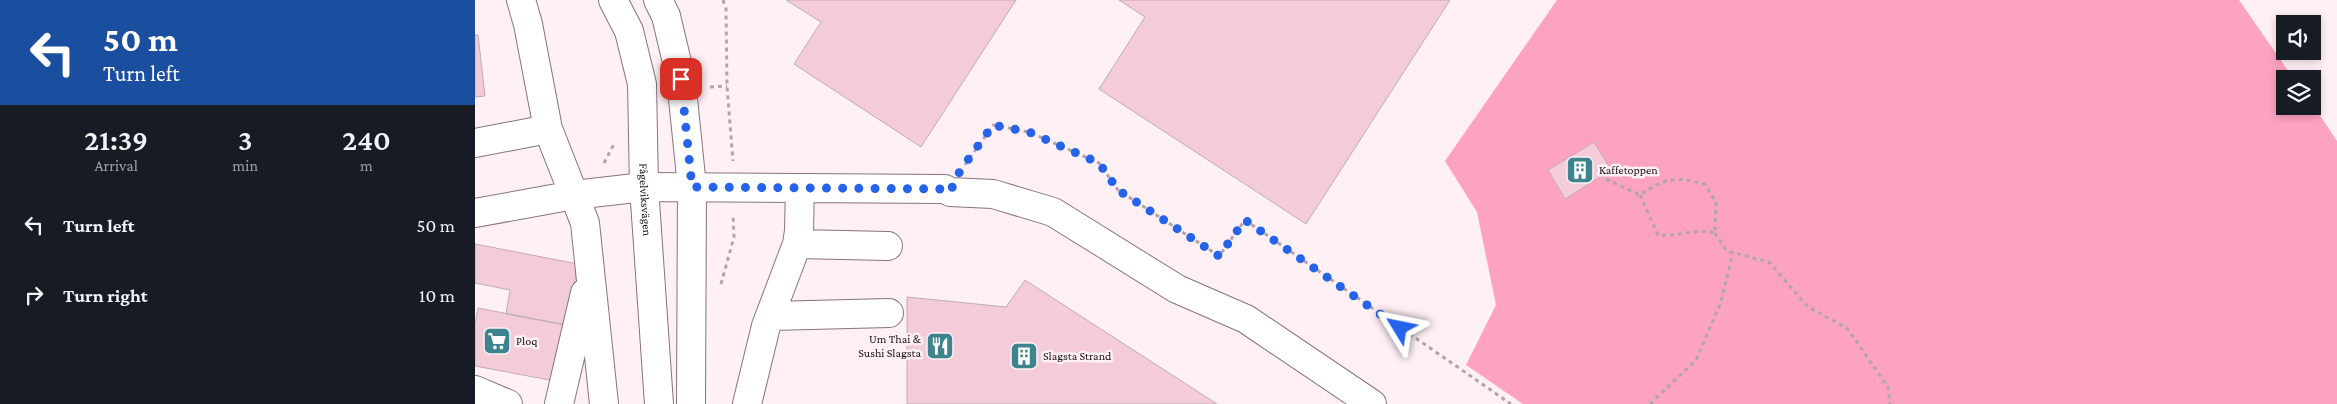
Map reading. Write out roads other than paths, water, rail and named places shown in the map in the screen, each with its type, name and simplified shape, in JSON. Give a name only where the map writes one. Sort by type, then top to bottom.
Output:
[{"type":"main road","points":[[521,0],[528,24],[548,129],[585,223],[604,404]]},
{"type":"main road","name":"Fågelviksvägen","points":[[613,0],[629,31],[642,84],[644,187],[659,404]]},
{"type":"main road","points":[[658,0],[667,16],[681,79],[692,187],[691,404]]},
{"type":"main road","points":[[475,143],[548,129]]},
{"type":"main road","points":[[475,213],[574,195],[644,187],[945,189],[950,192],[993,194],[1053,212],[1177,289],[1246,319],[1372,404]]},
{"type":"main road","points":[[747,404],[766,326],[797,244],[800,188]]},
{"type":"main road","points":[[797,244],[888,246]]},
{"type":"main road","points":[[559,404],[590,271]]},
{"type":"main road","points":[[771,316],[889,313]]},
{"type":"main road","points":[[475,390],[508,404]]},
{"type":"place","name":"Kaffetoppen","points":[[1580,170]]},
{"type":"place","name":"Ploq","points":[[497,341]]},
{"type":"place","name":"Um Thai & Sushi Slagsta","points":[[940,346]]},
{"type":"place","name":"Slagsta Strand","points":[[1024,356]]}]
